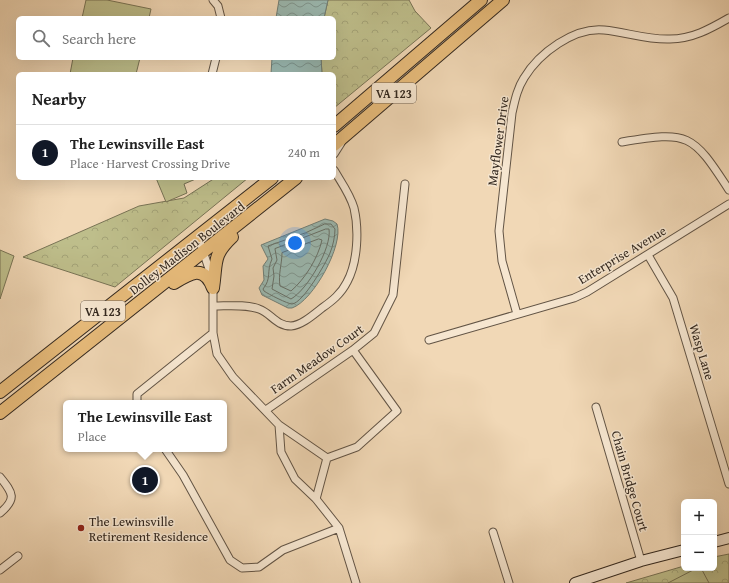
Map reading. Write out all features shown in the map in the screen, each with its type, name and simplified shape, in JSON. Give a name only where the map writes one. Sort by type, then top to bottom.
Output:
[{"type":"main road","name":"VA 123","points":[[336,124],[481,0]]},
{"type":"main road","name":"VA 123","points":[[336,143],[503,0]]},
{"type":"main road","name":"Dolley Madison Boulevard","points":[[0,392],[269,180]]},
{"type":"main road","name":"Dolley Madison Boulevard","points":[[0,413],[294,180]]},
{"type":"main road","points":[[213,288],[216,260],[221,247],[267,202]]},
{"type":"main road","points":[[136,305],[190,274],[205,274],[213,288]]},
{"type":"main road","points":[[717,541],[729,538]]},
{"type":"main road","points":[[575,583],[641,561],[681,551]]},
{"type":"street","points":[[213,0],[218,6],[220,16]]},
{"type":"street","name":"Mayflower Drive","points":[[517,314],[502,260],[499,231],[512,112],[524,77],[532,67],[558,44],[572,35],[582,32],[604,30],[644,38],[671,39],[699,34],[711,29],[729,18]]},
{"type":"street","points":[[212,72],[216,60]]},
{"type":"street","points":[[336,151],[346,134]]},
{"type":"street","points":[[622,142],[661,136],[681,138],[690,142],[706,155],[729,190]]},
{"type":"street","points":[[214,306],[259,309],[277,322],[285,326],[293,326],[301,323],[335,299],[348,282],[352,268],[356,230],[354,208],[349,195],[336,173]]},
{"type":"street","name":"Farm Meadow Court","points":[[266,410],[353,350],[374,333],[394,294],[405,184]]},
{"type":"street","name":"Enterprise Avenue","points":[[429,340],[574,298],[587,292],[729,204]]},
{"type":"street","points":[[198,236],[213,288],[213,333],[216,349],[222,363],[279,425],[327,458]]},
{"type":"street","name":"Wasp Lane","points":[[648,255],[673,298],[729,484]]},
{"type":"street","points":[[137,400],[137,394],[213,333]]},
{"type":"street","points":[[327,458],[357,447],[397,410],[353,350]]},
{"type":"street","name":"Chain Bridge Court","points":[[596,407],[641,561]]},
{"type":"street","points":[[279,425],[281,452],[295,479],[316,499],[339,528],[356,583]]},
{"type":"street","points":[[167,452],[182,475],[230,560],[242,568],[259,567],[282,550],[339,528]]},
{"type":"street","points":[[316,499],[327,458]]},
{"type":"street","points":[[0,477],[9,487],[12,502],[0,513]]},
{"type":"street","points":[[493,532],[509,583]]},
{"type":"street","points":[[0,570],[18,556]]},
{"type":"green space","points":[[86,0],[107,0],[151,9],[149,16],[82,16]]},
{"type":"green space","points":[[328,0],[409,0],[415,11],[431,28],[336,106],[336,72],[322,72],[321,60],[336,60],[336,16],[324,16]]},
{"type":"green space","points":[[73,60],[140,60],[136,72],[70,72]]},
{"type":"green space","points":[[157,180],[193,180],[184,184],[187,193],[166,202]]},
{"type":"green space","points":[[212,180],[246,180],[115,287],[23,257],[139,206],[184,198]]},
{"type":"green space","points":[[0,250],[14,256],[0,299]]},
{"type":"green space","points":[[729,554],[729,583],[626,583],[681,567],[681,571],[717,571],[717,556]]},
{"type":"green space","points":[[691,571],[703,571],[709,583],[668,583]]},
{"type":"water","points":[[279,0],[328,0],[324,16],[276,16]]},
{"type":"water","points":[[272,60],[321,60],[322,72],[271,72]]},
{"type":"water","points":[[325,219],[333,221],[337,224],[338,233],[336,245],[325,271],[309,295],[292,308],[288,308],[262,295],[259,288],[264,280],[263,266],[268,259],[261,245]]},
{"type":"place","name":"The Lewinsville East","points":[[145,480]]},
{"type":"place","name":"The Lewinsville Retirement Residence","points":[[81,528]]}]
